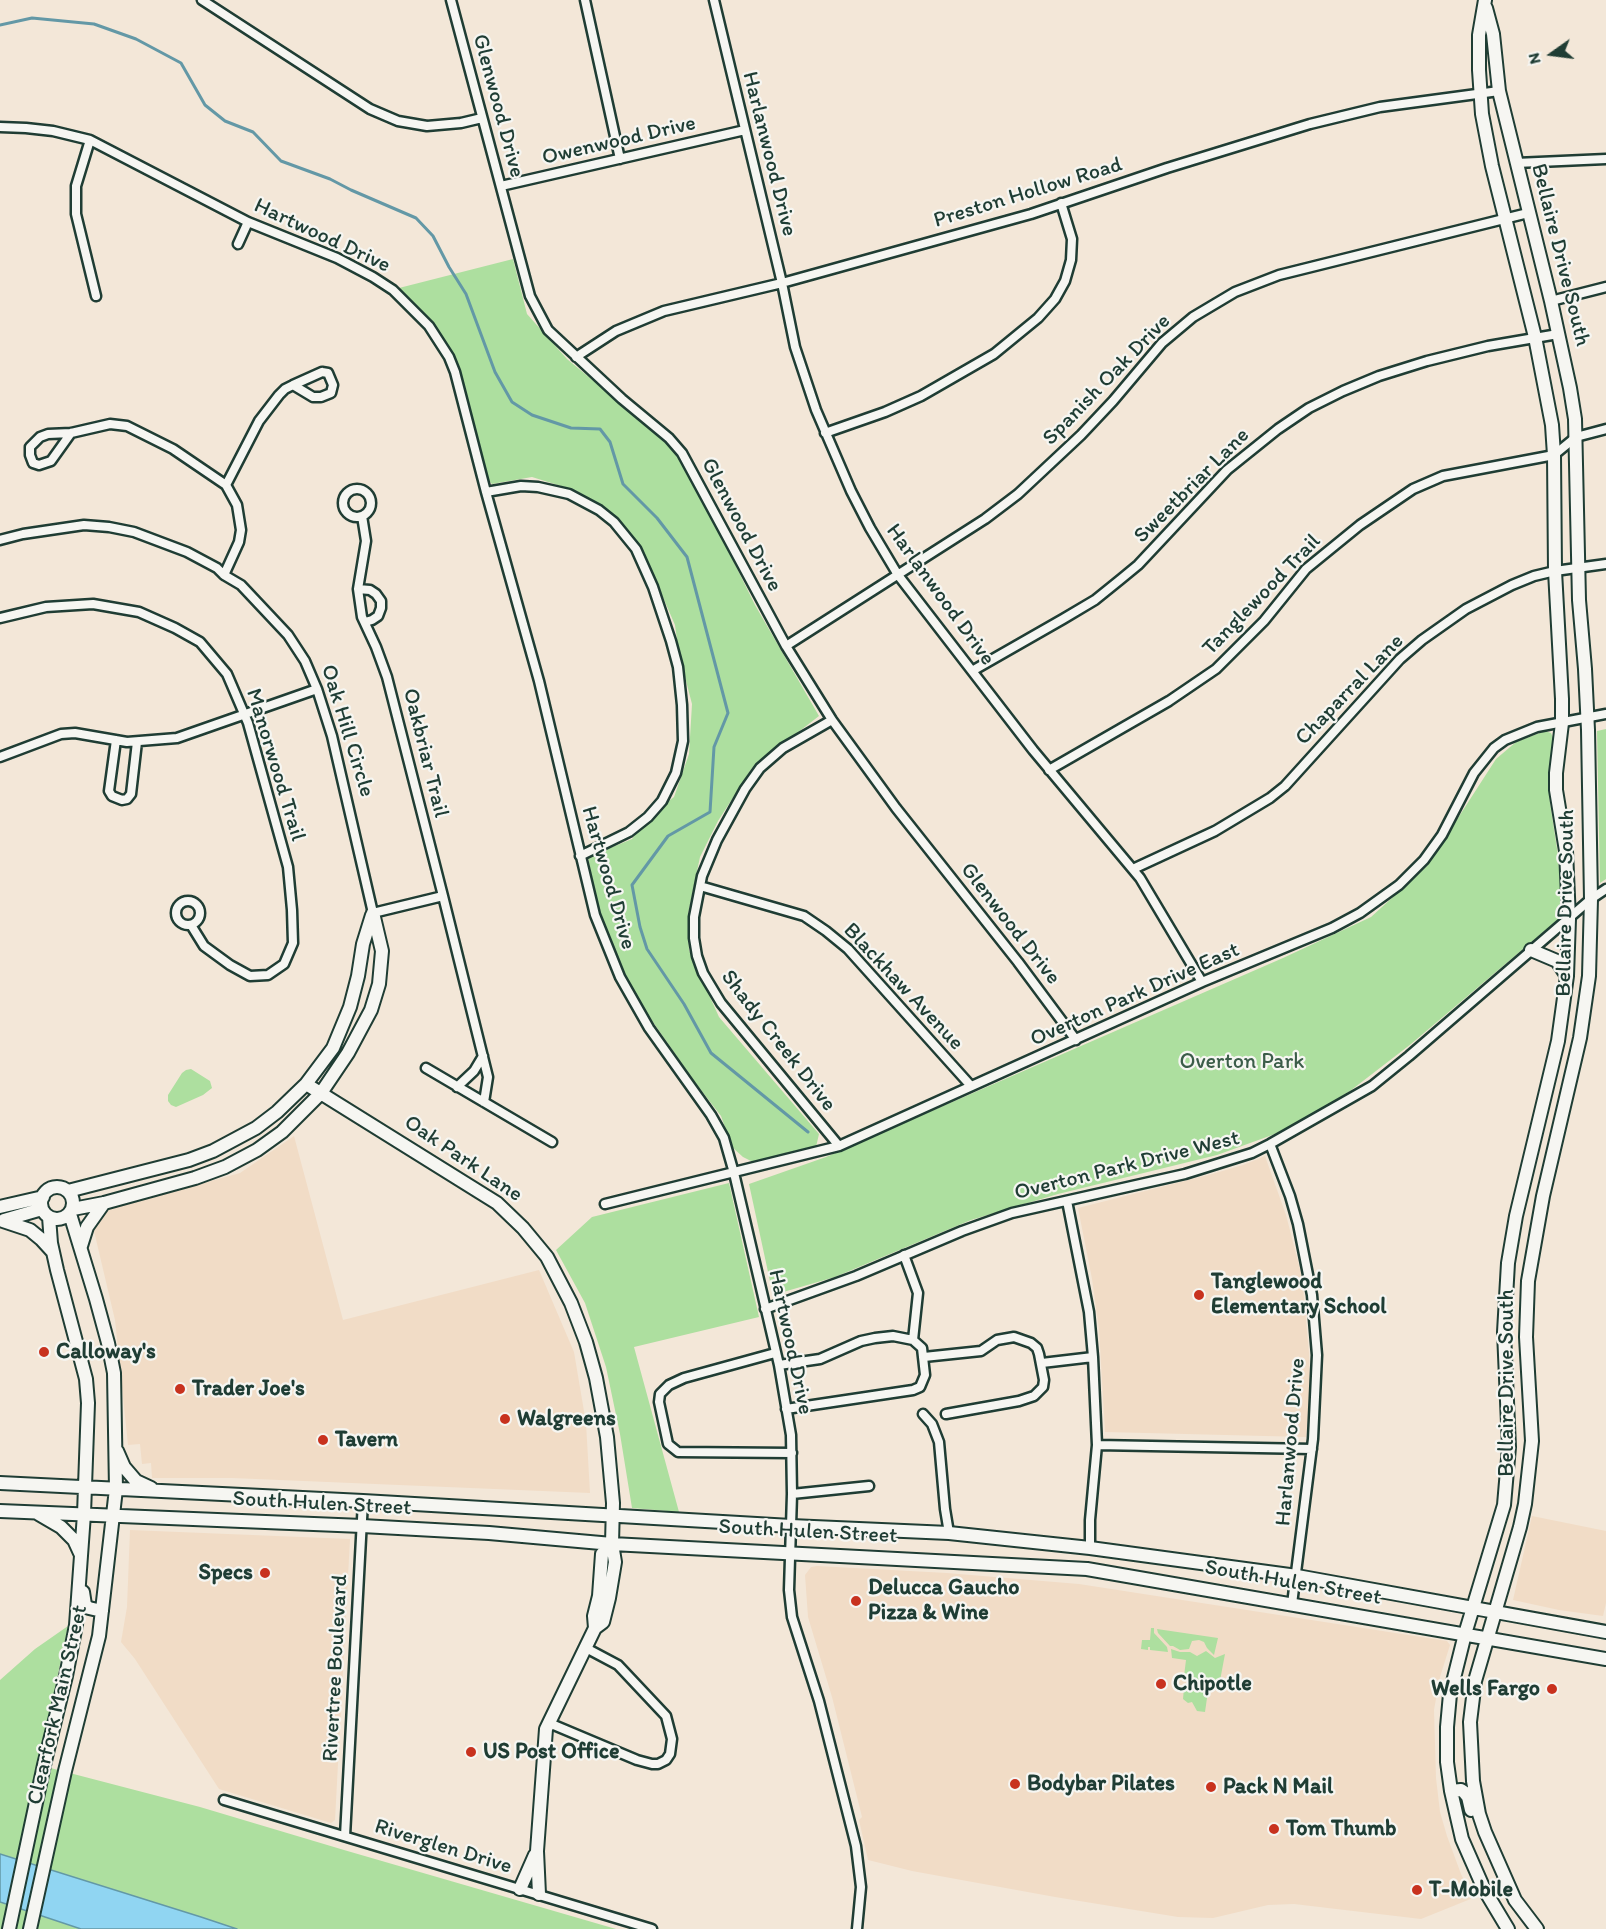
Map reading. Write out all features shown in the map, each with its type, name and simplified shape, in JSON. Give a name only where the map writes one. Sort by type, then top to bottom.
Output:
[{"type":"main road","name":"Bellaire Drive South","points":[[1485,2],[1493,34],[1499,91],[1570,388],[1576,436],[1578,568],[1588,718],[1592,899],[1587,996],[1580,1038],[1535,1236],[1526,1309],[1532,1420],[1531,1463],[1520,1527],[1475,1681],[1470,1733],[1473,1781],[1485,1832],[1515,1900],[1537,1929]]},
{"type":"main road","name":"Bellaire Drive South","points":[[1485,2],[1479,35],[1480,94],[1486,138],[1535,337],[1548,398],[1554,455],[1555,571],[1562,723],[1556,790],[1566,851],[1569,919],[1567,976],[1558,1041],[1511,1241],[1505,1309],[1509,1461],[1504,1504],[1465,1634],[1448,1708],[1446,1743],[1450,1791],[1462,1839],[1476,1875],[1505,1925]]},
{"type":"main road","points":[[45,1208],[47,1191],[53,1188],[68,1191],[148,1172],[213,1151],[256,1128],[277,1112],[306,1084],[333,1048],[350,1007],[363,944],[373,913]]},
{"type":"main road","name":"Oak Hill Circle","points":[[71,1211],[195,1178],[257,1150],[282,1132],[321,1093],[348,1053],[371,1010],[379,984],[382,951],[373,913]]},
{"type":"main road","points":[[1532,950],[1557,961],[1567,976]]},
{"type":"main road","name":"Oak Park Lane","points":[[306,1084],[497,1203],[524,1228],[547,1257],[572,1303],[586,1342],[596,1378],[607,1437],[614,1517],[612,1544],[602,1554],[599,1596],[594,1616],[595,1628],[549,1723],[545,1736],[537,1851],[539,1894]]},
{"type":"main road","points":[[1547,1089],[1567,1095]]},
{"type":"main road","points":[[0,1207],[45,1208],[60,1219],[71,1211],[74,1203],[68,1191]]},
{"type":"main road","points":[[81,1246],[87,1227],[104,1203]]},
{"type":"main road","points":[[2,1221],[45,1208]]},
{"type":"main road","name":"Clearfork Main Street","points":[[9,1929],[74,1635],[84,1514],[88,1403],[86,1379],[53,1252],[45,1208]]},
{"type":"main road","name":"Clearfork Main Street","points":[[30,1929],[64,1771],[99,1636],[116,1489],[114,1372],[71,1211]]},
{"type":"main road","points":[[2,1221],[30,1230],[53,1252]]},
{"type":"main road","points":[[1505,1309],[1526,1309]]},
{"type":"main road","points":[[115,1446],[124,1467],[136,1480],[157,1491]]},
{"type":"main road","points":[[1509,1461],[1531,1463]]},
{"type":"main road","name":"South Hulen Street","points":[[0,1483],[949,1533],[1090,1548],[1297,1576],[1606,1632]]},
{"type":"main road","name":"South Hulen Street","points":[[0,1510],[362,1526],[499,1534],[612,1544],[1087,1569],[1606,1659]]},
{"type":"main road","points":[[36,1513],[61,1527],[74,1540],[80,1553]]},
{"type":"main road","points":[[1050,1566],[1083,1558],[1090,1548]]},
{"type":"main road","points":[[1087,1569],[1090,1562],[1095,1559],[1122,1553]]},
{"type":"main road","points":[[79,1567],[85,1605],[102,1611]]},
{"type":"main road","points":[[1450,1791],[1461,1790],[1466,1794],[1482,1842],[1489,1854],[1497,1861]]},
{"type":"main road","name":"Oak Park Lane","points":[[520,1889],[537,1851]]},
{"type":"main road","points":[[1490,1901],[1515,1900],[1505,1925]]},
{"type":"street","points":[[202,0],[370,109],[398,121],[427,126],[461,123],[482,118]]},
{"type":"street","name":"Glenwood Drive","points":[[451,0],[531,299],[548,330],[622,399],[669,438],[682,453],[786,646],[832,720],[1076,1040]]},
{"type":"street","points":[[585,0],[620,159]]},
{"type":"street","name":"Harlanwood Drive","points":[[714,0],[782,283],[795,347],[825,433],[851,491],[898,574],[1049,770],[1140,878],[1202,982]]},
{"type":"street","name":"Preston Hollow Road","points":[[576,357],[616,331],[664,311],[782,283],[1031,214],[1167,168],[1310,124],[1419,100],[1499,91]]},
{"type":"street","name":"Hartwood Drive","points":[[0,127],[44,130],[90,140],[248,222],[337,258],[393,290],[429,326],[448,357],[455,372],[539,681],[596,915],[620,977],[649,1028],[711,1115],[724,1138],[734,1173],[779,1365],[791,1435],[792,1494],[789,1552],[792,1617],[822,1711],[856,1846],[861,1887],[857,1929]]},
{"type":"street","name":"Owenwood Drive","points":[[501,186],[745,129]]},
{"type":"street","points":[[90,140],[76,186],[76,214],[96,296]]},
{"type":"street","points":[[1516,163],[1606,159]]},
{"type":"street","points":[[825,433],[885,412],[921,396],[994,354],[1038,318],[1055,299],[1065,281],[1071,260],[1072,239],[1061,203]]},
{"type":"street","name":"Spanish Oak Drive","points":[[786,646],[985,519],[1018,494],[1081,435],[1162,343],[1193,317],[1235,292],[1279,275],[1528,213]]},
{"type":"street","points":[[238,244],[248,222]]},
{"type":"street","points":[[1551,301],[1606,287]]},
{"type":"street","name":"Sweetbriar Lane","points":[[972,670],[1063,619],[1112,586],[1138,565],[1227,470],[1278,429],[1309,408],[1342,391],[1426,361],[1488,346],[1558,334]]},
{"type":"street","points":[[226,485],[259,421],[285,388],[293,385]]},
{"type":"street","points":[[71,433],[51,461],[45,465],[33,463],[30,447],[40,437],[110,424],[127,426],[173,449],[226,485],[237,505],[242,530],[240,542],[224,575]]},
{"type":"street","points":[[1554,455],[1576,436],[1606,429]]},
{"type":"street","name":"Tanglewood Trail","points":[[1049,770],[1169,701],[1216,669],[1264,621],[1306,569],[1360,525],[1413,489],[1443,476],[1554,455]]},
{"type":"street","points":[[486,492],[521,486],[538,487],[569,494],[599,510],[614,522],[636,549],[653,587],[678,667],[683,741],[676,773],[662,801],[648,817],[629,832],[580,856]]},
{"type":"street","name":"Oakbriar Trail","points":[[362,516],[366,541],[358,590],[365,622],[387,677],[483,1056],[488,1077],[484,1102]]},
{"type":"street","name":"Oak Hill Circle","points":[[0,540],[84,525],[109,527],[134,532],[187,552],[217,568],[241,585],[288,635],[305,661],[317,689],[332,736],[373,913]]},
{"type":"street","name":"Chaparral Lane","points":[[1133,869],[1215,831],[1270,798],[1285,786],[1400,659],[1422,640],[1466,609],[1534,576],[1606,564]]},
{"type":"street","points":[[358,590],[370,590],[381,601],[378,616],[372,621],[365,622]]},
{"type":"street","name":"Manorwood Trail","points":[[0,618],[46,607],[93,604],[139,612],[200,642],[227,674],[244,715],[288,867],[293,943],[284,964],[268,975],[250,976],[204,946],[190,925]]},
{"type":"street","points":[[0,757],[62,734],[75,733],[136,742],[177,738],[317,689]]},
{"type":"street","name":"Overton Park Drive East","points":[[605,1204],[839,1146],[1202,982],[1332,928],[1360,913],[1391,891],[1424,860],[1442,835],[1474,773],[1494,748],[1529,729],[1606,714]]},
{"type":"street","name":"Shady Creek Drive","points":[[832,720],[783,748],[760,768],[745,789],[717,840],[702,876],[694,917],[694,938],[697,956],[710,986],[721,1003],[839,1146]]},
{"type":"street","points":[[116,740],[109,791],[112,796],[122,800],[131,794],[136,742]]},
{"type":"street","name":"Blackhaw Avenue","points":[[700,886],[804,916],[826,931],[848,949],[971,1086]]},
{"type":"street","name":"Overton Park Drive West","points":[[765,1309],[856,1276],[1012,1213],[1185,1174],[1252,1153],[1372,1086],[1606,889]]},
{"type":"street","points":[[373,913],[443,896]]},
{"type":"street","points":[[458,1086],[474,1071],[483,1056]]},
{"type":"street","points":[[426,1068],[552,1142]]},
{"type":"street","name":"Harlanwood Drive","points":[[1270,1144],[1298,1224],[1312,1295],[1316,1331],[1317,1375],[1311,1449],[1292,1604]]},
{"type":"street","points":[[1067,1201],[1089,1312],[1093,1357],[1096,1445],[1089,1520],[1090,1548]]},
{"type":"street","points":[[904,1255],[918,1293],[913,1340]]},
{"type":"street","points":[[779,1365],[820,1359],[861,1341],[893,1336],[913,1340],[922,1348],[924,1357],[925,1375],[920,1387],[906,1392],[786,1409]]},
{"type":"street","points":[[924,1357],[981,1351],[997,1340],[1014,1336],[1022,1338],[1036,1348],[1042,1363],[1043,1387],[1034,1396],[946,1414]]},
{"type":"street","points":[[775,1353],[684,1378],[669,1385],[660,1394],[658,1402],[668,1444],[678,1452],[792,1453]]},
{"type":"street","points":[[1042,1363],[1093,1357]]},
{"type":"street","points":[[923,1414],[932,1424],[939,1442],[949,1533]]},
{"type":"street","points":[[1096,1445],[1311,1449]]},
{"type":"street","points":[[792,1494],[869,1486]]},
{"type":"street","name":"Rivertree Boulevard","points":[[345,1836],[363,1501]]},
{"type":"street","points":[[549,1723],[652,1764],[666,1760],[670,1754],[672,1739],[666,1716],[618,1665],[586,1648]]},
{"type":"street","name":"Riverglen Drive","points":[[224,1800],[652,1929]]},
{"type":"shaded area","points":[[294,1136],[343,1320],[539,1270],[574,1352],[586,1423],[590,1493],[232,1478],[152,1478],[151,1463],[142,1464],[140,1444],[128,1445],[115,1320],[90,1214],[240,1173]]},
{"type":"shaded area","name":"Tanglewood Elementary School","points":[[1265,1156],[1286,1215],[1302,1277],[1309,1353],[1310,1396],[1306,1437],[1105,1432],[1099,1329],[1078,1208],[1212,1174]]},
{"type":"shaded area","points":[[1532,1516],[1606,1531],[1606,1603],[1603,1616],[1513,1600]]},
{"type":"shaded area","points":[[130,1530],[350,1539],[335,1820],[331,1823],[219,1789],[135,1659],[121,1642],[127,1607]]},
{"type":"shaded area","points":[[811,1567],[947,1573],[1079,1584],[1447,1641],[1450,1645],[1440,1677],[1434,1710],[1436,1778],[1440,1812],[1447,1836],[1473,1898],[1421,1919],[1294,1904],[1268,1905],[1213,1918],[1178,1917],[912,1871],[868,1860],[859,1820],[862,1817],[832,1697],[808,1617],[805,1575]]},
{"type":"green space","points":[[513,259],[527,314],[567,359],[681,455],[755,605],[819,716],[752,768],[718,821],[700,857],[688,914],[689,950],[719,1017],[819,1134],[816,1147],[753,1162],[732,1147],[721,1116],[646,1012],[612,946],[596,899],[588,857],[632,839],[648,817],[674,797],[689,754],[692,704],[679,654],[675,625],[655,579],[635,543],[611,514],[577,491],[532,477],[492,484],[486,478],[461,378],[451,352],[429,320],[399,288]]},
{"type":"green space","points":[[1606,729],[1606,879],[1600,883],[1597,731]]},
{"type":"green space","name":"Overton Park","points":[[1545,731],[1551,733],[1554,740],[1549,775],[1550,803],[1558,855],[1562,916],[1411,1044],[1350,1091],[1275,1134],[1217,1155],[1058,1194],[971,1220],[835,1277],[773,1295],[749,1184],[826,1157],[1283,958],[1371,917],[1427,866],[1496,759],[1516,742]]},
{"type":"green space","points":[[191,1069],[210,1081],[212,1088],[203,1095],[176,1107],[171,1105],[168,1095],[182,1073]]},
{"type":"green space","points":[[729,1183],[759,1317],[634,1347],[679,1512],[632,1508],[606,1367],[585,1303],[556,1250],[592,1217]]},
{"type":"green space","points":[[68,1626],[39,1765],[200,1807],[616,1929],[0,1929],[0,1680],[35,1649]]},
{"type":"green space","points":[[1151,1628],[1154,1628],[1154,1633],[1167,1647],[1168,1652],[1150,1650],[1150,1647],[1148,1650],[1141,1649],[1142,1640],[1150,1640]]},
{"type":"green space","points":[[1157,1629],[1218,1638],[1214,1655],[1204,1642],[1199,1640],[1192,1641],[1189,1649],[1180,1650],[1170,1646]]},
{"type":"green space","points":[[1171,1649],[1190,1652],[1197,1656],[1206,1651],[1215,1658],[1225,1654],[1219,1686],[1208,1691],[1205,1712],[1197,1711],[1192,1702],[1188,1703],[1183,1699],[1188,1677],[1184,1676],[1186,1660],[1172,1658]]},
{"type":"water","points":[[0,1854],[237,1929],[81,1929],[0,1902]]},
{"type":"waterway","points":[[0,25],[32,18],[94,24],[136,39],[181,63],[205,105],[225,121],[253,132],[281,161],[330,179],[416,218],[433,236],[466,294],[495,372],[512,402],[532,415],[571,428],[600,429],[610,442],[623,484],[657,518],[687,557],[728,713],[714,747],[710,812],[668,836],[632,885],[640,927],[647,949],[684,1004],[711,1053],[808,1132]]},
{"type":"place","name":"Tanglewood Elementary School","points":[[1199,1295]]},
{"type":"place","name":"Calloway's","points":[[44,1352]]},
{"type":"place","name":"Trader Joe's","points":[[180,1389]]},
{"type":"place","name":"Walgreens","points":[[505,1419]]},
{"type":"place","name":"Tavern","points":[[323,1440]]},
{"type":"place","name":"Specs","points":[[265,1573]]},
{"type":"place","name":"Delucca Gaucho Pizza & Wine","points":[[856,1601]]},
{"type":"place","name":"Chipotle","points":[[1161,1684]]},
{"type":"place","name":"Wells Fargo","points":[[1552,1689]]},
{"type":"place","name":"US Post Office","points":[[471,1752]]},
{"type":"place","name":"Bodybar Pilates","points":[[1015,1784]]},
{"type":"place","name":"Pack N Mail","points":[[1211,1787]]},
{"type":"place","name":"Tom Thumb","points":[[1274,1829]]},
{"type":"place","name":"T-Mobile","points":[[1417,1890]]}]
